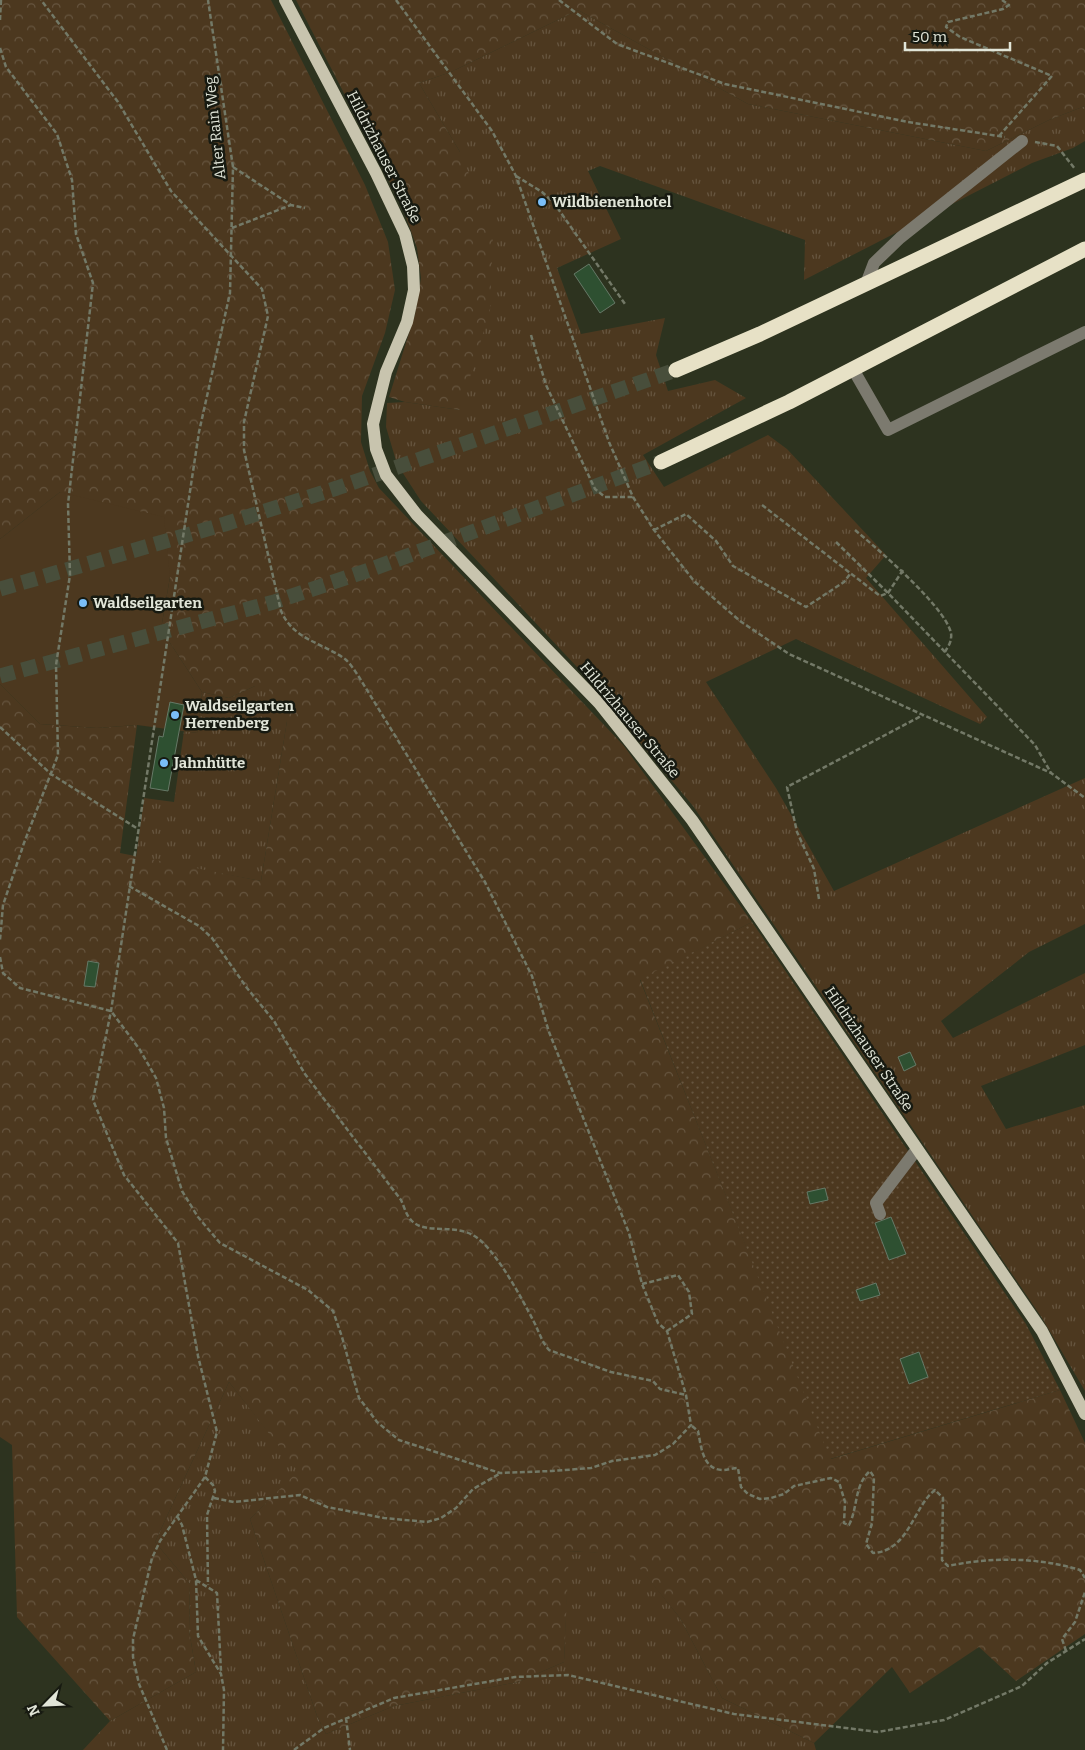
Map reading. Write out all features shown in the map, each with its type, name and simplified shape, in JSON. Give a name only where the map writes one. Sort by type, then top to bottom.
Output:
[{"type":"highway","points":[[676,370],[752,338],[1034,205],[1080,175]]},
{"type":"highway","points":[[661,462],[789,402],[1085,249]]},
{"type":"main road","name":"Hildrizhauser Straße","points":[[285,0],[376,173],[405,234],[413,266],[414,290],[407,322],[386,372],[373,424],[376,449],[386,475],[417,515],[599,704],[692,820],[1042,1331],[1085,1414]]},
{"type":"lane","points":[[866,284],[874,263],[900,238],[1022,141]]},
{"type":"lane","points":[[853,369],[888,430],[1085,332]]},
{"type":"lane","points":[[880,1214],[876,1203],[917,1149]]},
{"type":"path","points":[[0,20],[1,0]]},
{"type":"path","points":[[41,0],[118,102],[171,191],[262,289],[268,316],[244,422],[244,450],[272,566],[276,596],[286,622],[304,638],[346,659],[359,677],[485,882],[532,976],[549,1032],[629,1233],[642,1284],[658,1323],[667,1331],[686,1395],[691,1425],[698,1431],[702,1453],[709,1464],[722,1470],[738,1468],[741,1487],[748,1494],[760,1499],[784,1494],[794,1486],[831,1478],[839,1482],[845,1502],[844,1523],[849,1525],[854,1516],[857,1492],[865,1475],[870,1471],[874,1477],[872,1523],[866,1544],[873,1553],[882,1552],[895,1544],[912,1526],[926,1497],[936,1490],[943,1498],[942,1560],[948,1566],[980,1560],[1030,1561],[1080,1570],[1085,1578]]},
{"type":"path","name":"Alter Rain Weg","points":[[205,1477],[217,1432],[198,1356],[178,1243],[124,1175],[93,1100],[111,1011],[199,432],[230,293],[233,167],[208,0]]},
{"type":"path","points":[[559,0],[617,44],[725,84],[908,122],[1057,146],[1080,175]]},
{"type":"path","points":[[999,136],[1052,76],[960,37],[946,27],[948,22],[1004,10],[1009,5],[1002,0]]},
{"type":"path","points":[[0,48],[6,67],[57,134],[72,180],[76,234],[93,283],[68,504],[70,575],[56,665],[58,755],[24,843],[3,905],[0,940]]},
{"type":"path","points":[[233,167],[291,205],[305,208]]},
{"type":"path","points":[[516,176],[542,192],[554,203],[625,304]]},
{"type":"path","points":[[231,228],[291,205]]},
{"type":"path","points":[[531,334],[546,385],[595,489],[605,497],[633,497]]},
{"type":"path","points":[[762,505],[880,596],[888,593],[903,570]]},
{"type":"path","points":[[654,530],[686,514],[716,541],[733,566],[806,608],[844,582],[850,574]]},
{"type":"path","points":[[855,530],[903,570],[949,625],[952,638],[945,652]]},
{"type":"path","points":[[836,542],[1035,745],[1051,773]]},
{"type":"path","points":[[819,899],[814,869],[797,832],[788,788],[923,715]]},
{"type":"path","points":[[0,726],[51,774],[138,829]]},
{"type":"path","points":[[129,886],[193,922],[212,938],[246,988],[274,1021],[305,1074],[401,1200],[409,1218],[416,1225],[430,1229],[454,1228],[469,1232],[480,1240],[494,1255],[534,1322],[542,1342],[549,1350],[611,1372],[653,1381],[660,1389],[686,1395]]},
{"type":"path","points":[[0,957],[2,972],[20,988],[111,1011],[140,1050],[156,1078],[164,1108],[166,1138],[182,1191],[198,1217],[220,1242],[308,1290],[333,1311],[359,1398],[377,1422],[399,1440],[500,1474],[591,1468],[612,1461],[655,1455],[673,1444],[691,1425]]},
{"type":"path","points":[[642,1284],[678,1275],[689,1292],[692,1314],[667,1331]]},
{"type":"path","points":[[214,1498],[234,1502],[300,1495],[327,1507],[384,1518],[426,1522],[441,1518],[456,1508],[473,1490],[500,1474]]},
{"type":"path","points":[[167,1750],[139,1684],[133,1657],[133,1639],[152,1558],[160,1541],[205,1477],[213,1485],[214,1498],[207,1515],[208,1585]]},
{"type":"path","points":[[177,1516],[182,1525],[196,1580],[198,1636],[221,1674]]},
{"type":"path","points":[[196,1580],[208,1585],[216,1593],[221,1674],[224,1690],[223,1750]]},
{"type":"path","points":[[1066,1651],[1062,1639],[1075,1622],[1085,1592]]},
{"type":"path","points":[[294,1750],[324,1728],[394,1698],[515,1677],[568,1675],[734,1714],[878,1732],[944,1720],[1022,1686],[1047,1664],[1085,1639]]},
{"type":"path","points":[[346,1718],[350,1750]]},
{"type":"green space","points":[[0,0],[271,0],[365,185],[388,242],[395,290],[385,333],[362,396],[361,442],[370,471],[379,488],[624,746],[752,922],[640,980],[831,1459],[1060,1390],[1085,1443],[1085,1634],[1016,1681],[979,1647],[910,1693],[892,1667],[814,1743],[722,1698],[680,1618],[629,1555],[569,1551],[564,1662],[518,1682],[394,1706],[326,1734],[317,1716],[250,1519],[298,1471],[229,1382],[155,1542],[190,1584],[189,1630],[196,1672],[110,1721],[17,1617],[12,1445],[0,1437],[0,684],[40,724],[97,728],[137,725],[120,853],[261,881],[287,721],[269,710],[269,686],[255,686],[229,698],[202,692],[161,629],[170,577],[60,492],[0,539]]},
{"type":"green space","points":[[296,0],[1085,0],[1085,106],[1049,120],[986,151],[748,104],[578,10],[451,72],[419,83],[460,152],[493,233],[490,311],[460,410],[405,402],[389,397],[415,314],[421,278],[417,248],[402,206]]},
{"type":"green space","points":[[578,10],[748,104],[986,151],[1049,120],[1085,106],[1085,141],[1073,148],[1032,163],[804,280],[805,240],[600,166],[588,171],[621,239],[557,268],[581,334],[665,318],[656,355],[668,391],[715,380],[746,398],[643,455],[664,487],[768,435],[787,449],[886,555],[866,578],[987,717],[980,724],[796,639],[706,682],[776,788],[834,891],[1085,778],[1085,924],[1029,952],[941,1021],[953,1038],[1085,973],[1085,1045],[981,1086],[1006,1129],[1085,1105],[1085,1391],[1042,1318],[693,806],[577,667],[421,501],[397,464],[386,427],[387,403],[405,402],[460,410],[460,152],[419,83],[451,72]]},
{"type":"green space","name":"Waldseilgarten","points":[[60,492],[164,517],[170,577],[161,629],[202,692],[197,733],[137,725],[97,728],[40,724],[0,684],[0,539]]},
{"type":"green space","points":[[255,686],[269,686],[287,721],[261,881],[136,858],[144,798],[174,802],[184,731],[197,733],[202,692],[229,698]]},
{"type":"green space","points":[[752,922],[1026,1324],[1060,1390],[830,1459],[640,979]]},
{"type":"green space","points":[[229,1382],[299,1471],[250,1519],[317,1716],[326,1734],[394,1706],[518,1682],[564,1662],[568,1551],[629,1554],[680,1618],[722,1698],[814,1743],[816,1750],[83,1750],[110,1721],[196,1672],[189,1630],[190,1584],[155,1542]]},
{"type":"building","points":[[589,264],[615,303],[600,313],[574,274]]},
{"type":"building","name":"Jahnhütte","points":[[170,702],[184,705],[168,791],[150,788],[159,736],[163,737]]},
{"type":"building","points":[[88,961],[99,963],[95,987],[84,986]]},
{"type":"building","points":[[910,1052],[916,1065],[904,1071],[898,1057]]},
{"type":"building","points":[[825,1188],[828,1200],[810,1204],[807,1192]]},
{"type":"building","points":[[891,1217],[906,1254],[889,1260],[875,1223]]},
{"type":"building","points":[[876,1283],[880,1295],[860,1301],[856,1290]]},
{"type":"building","points":[[919,1352],[928,1377],[909,1384],[900,1359]]},
{"type":"tunnel","points":[[0,589],[225,524],[337,488],[676,370]]},
{"type":"tunnel","points":[[0,676],[274,602],[369,570],[661,462]]},
{"type":"place","name":"Wildbienenhotel","points":[[542,202]]},
{"type":"place","name":"Waldseilgarten","points":[[83,603]]},
{"type":"place","name":"Waldseilgarten Herrenberg","points":[[175,715]]},
{"type":"place","name":"Jahnhütte","points":[[164,763]]}]
